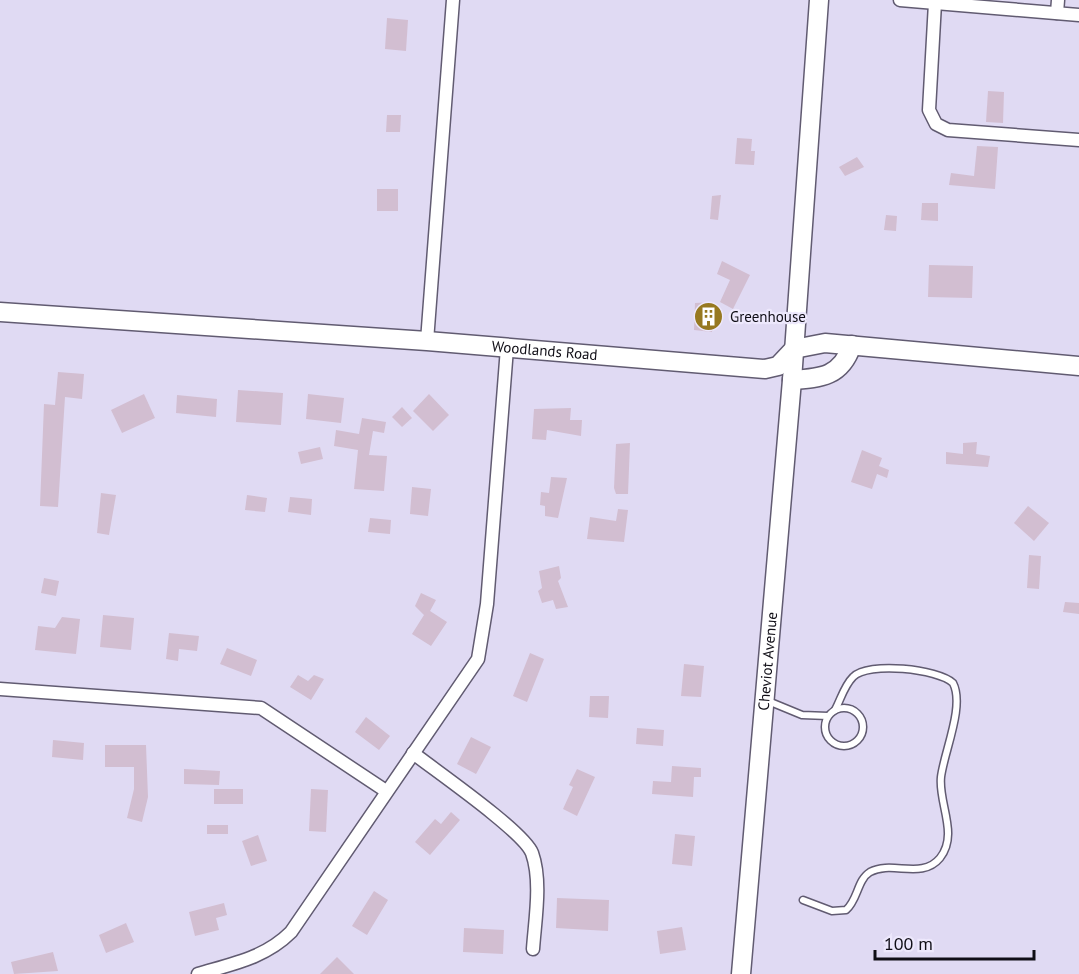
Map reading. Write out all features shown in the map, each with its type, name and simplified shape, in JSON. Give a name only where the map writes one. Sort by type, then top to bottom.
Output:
[{"type":"street","points":[[427,341],[453,0]]},
{"type":"street","name":"Cheviot Avenue","points":[[741,974],[792,380],[819,0]]},
{"type":"street","points":[[900,0],[1058,6],[1079,15]]},
{"type":"street","points":[[935,3],[929,110],[936,124],[948,130],[1079,140]]},
{"type":"street","name":"Woodlands Road","points":[[0,312],[427,341],[765,369],[778,366],[794,349],[825,343],[1079,366]]},
{"type":"street","points":[[792,380],[817,378],[836,370],[844,363],[852,345]]},
{"type":"street","points":[[198,974],[253,958],[279,944],[291,932],[386,791],[473,668],[481,650],[507,348]]},
{"type":"street","points":[[0,689],[261,708],[386,791]]},
{"type":"street","points":[[413,753],[516,833],[528,847],[536,881],[533,949]]},
{"type":"lane","points":[[803,900],[832,911],[846,910],[854,901],[863,879],[870,872],[925,867],[937,861],[946,845],[947,817],[941,783],[950,743],[956,693],[953,683],[948,678],[931,673],[866,669],[853,676],[835,710],[828,716],[825,730],[832,741],[844,746],[857,741],[863,728],[860,715],[848,708],[835,710]]},
{"type":"lane","points":[[764,700],[802,715],[828,716]]},
{"type":"building","points":[[387,18],[408,20],[406,51],[385,49]]},
{"type":"building","points":[[988,91],[1004,92],[1003,123],[986,122]]},
{"type":"building","points":[[387,115],[401,115],[400,132],[386,132]]},
{"type":"building","points":[[737,138],[752,139],[751,151],[755,151],[754,165],[735,164]]},
{"type":"building","points":[[977,146],[998,147],[995,189],[949,185],[951,173],[974,176]]},
{"type":"building","points":[[857,157],[864,167],[845,176],[839,167]]},
{"type":"building","points":[[377,189],[398,189],[398,211],[377,211]]},
{"type":"building","points":[[721,195],[718,220],[710,219],[712,196]]},
{"type":"building","points":[[922,203],[938,203],[938,221],[921,220]]},
{"type":"building","points":[[886,215],[897,216],[896,231],[884,230]]},
{"type":"building","points":[[722,261],[750,275],[733,309],[720,302],[730,280],[717,274]]},
{"type":"building","points":[[929,265],[973,266],[972,298],[928,297]]},
{"type":"building","points":[[713,302],[712,332],[694,330],[695,303]]},
{"type":"building","points":[[58,372],[84,374],[82,399],[65,397],[58,507],[40,506],[44,404],[55,405]]},
{"type":"building","points":[[238,390],[283,393],[281,425],[236,422]]},
{"type":"building","points":[[144,394],[155,418],[122,433],[111,410]]},
{"type":"building","points":[[308,394],[344,398],[341,423],[306,419]]},
{"type":"building","points":[[429,394],[449,415],[433,431],[413,411]]},
{"type":"building","points":[[177,395],[217,399],[216,417],[176,413]]},
{"type":"building","points":[[402,407],[412,418],[402,427],[392,417]]},
{"type":"building","points":[[571,408],[570,420],[582,420],[581,436],[547,430],[546,440],[532,439],[534,409]]},
{"type":"building","points":[[362,418],[386,422],[384,433],[373,431],[369,455],[387,456],[384,491],[354,489],[358,450],[334,446],[336,430],[359,434]]},
{"type":"building","points":[[977,442],[976,454],[990,456],[988,467],[946,464],[946,452],[963,454],[963,443]]},
{"type":"building","points":[[630,443],[628,494],[616,494],[614,488],[616,444]]},
{"type":"building","points":[[320,447],[323,459],[301,464],[298,452]]},
{"type":"building","points":[[862,450],[882,458],[879,466],[889,470],[887,478],[877,474],[872,489],[851,482]]},
{"type":"building","points":[[551,477],[567,478],[558,518],[545,516],[545,506],[540,505],[541,492],[549,493]]},
{"type":"building","points":[[412,487],[431,489],[428,516],[410,514]]},
{"type":"building","points":[[101,493],[116,495],[109,535],[97,533]]},
{"type":"building","points":[[247,495],[267,498],[265,512],[245,510]]},
{"type":"building","points":[[290,497],[312,499],[311,515],[288,512]]},
{"type":"building","points":[[1028,506],[1049,523],[1034,541],[1014,523]]},
{"type":"building","points":[[618,509],[628,510],[624,542],[587,539],[590,517],[616,521]]},
{"type":"building","points":[[370,518],[391,520],[390,534],[368,532]]},
{"type":"building","points":[[1029,555],[1041,556],[1039,589],[1027,588]]},
{"type":"building","points":[[559,566],[561,578],[558,581],[568,607],[556,609],[553,600],[542,603],[538,591],[542,588],[539,571]]},
{"type":"building","points":[[44,578],[59,581],[56,596],[41,593]]},
{"type":"building","points":[[421,593],[436,600],[430,611],[447,622],[431,646],[412,634],[424,615],[415,606]]},
{"type":"building","points":[[1065,602],[1079,603],[1079,614],[1063,612]]},
{"type":"building","points":[[103,615],[134,618],[131,650],[100,647]]},
{"type":"building","points":[[62,617],[80,619],[76,654],[35,650],[38,626],[55,628]]},
{"type":"building","points":[[169,633],[199,636],[197,651],[179,649],[178,661],[166,659]]},
{"type":"building","points":[[227,648],[257,660],[251,676],[220,664]]},
{"type":"building","points":[[530,653],[544,659],[527,702],[513,696]]},
{"type":"building","points":[[684,664],[704,666],[701,697],[681,696]]},
{"type":"building","points":[[298,675],[308,681],[314,675],[324,679],[311,700],[290,687]]},
{"type":"building","points":[[590,696],[609,696],[608,718],[589,717]]},
{"type":"building","points":[[366,717],[390,736],[379,750],[355,732]]},
{"type":"building","points":[[637,728],[664,730],[663,746],[636,744]]},
{"type":"building","points":[[471,737],[491,747],[476,774],[457,764]]},
{"type":"building","points":[[53,740],[84,743],[83,760],[52,757]]},
{"type":"building","points":[[105,745],[146,745],[148,797],[142,822],[127,818],[134,789],[134,767],[105,767]]},
{"type":"building","points":[[672,766],[701,768],[701,777],[694,777],[693,797],[652,794],[653,781],[671,782]]},
{"type":"building","points":[[184,769],[220,771],[219,785],[184,784]]},
{"type":"building","points":[[577,769],[595,777],[577,816],[563,809],[573,787],[569,785]]},
{"type":"building","points":[[214,789],[243,789],[243,804],[214,804]]},
{"type":"building","points":[[311,789],[328,790],[326,832],[309,831]]},
{"type":"building","points":[[451,812],[460,820],[430,855],[415,842],[435,819],[441,824]]},
{"type":"building","points":[[207,825],[228,825],[228,834],[207,834]]},
{"type":"building","points":[[675,834],[695,836],[692,866],[672,864]]},
{"type":"building","points":[[258,835],[267,861],[251,866],[242,841]]},
{"type":"building","points":[[374,891],[388,900],[367,935],[352,926]]},
{"type":"building","points":[[557,898],[609,900],[608,931],[556,928]]},
{"type":"building","points":[[224,903],[227,915],[216,918],[219,930],[195,936],[189,912]]},
{"type":"building","points":[[126,923],[134,942],[106,953],[99,935]]},
{"type":"building","points":[[682,927],[686,950],[660,954],[657,931]]},
{"type":"building","points":[[464,928],[504,930],[503,954],[463,952]]},
{"type":"building","points":[[53,952],[58,971],[14,974],[11,962]]},
{"type":"building","points":[[337,957],[354,974],[320,974]]},
{"type":"place","name":"Greenhouse","points":[[709,317]]}]
